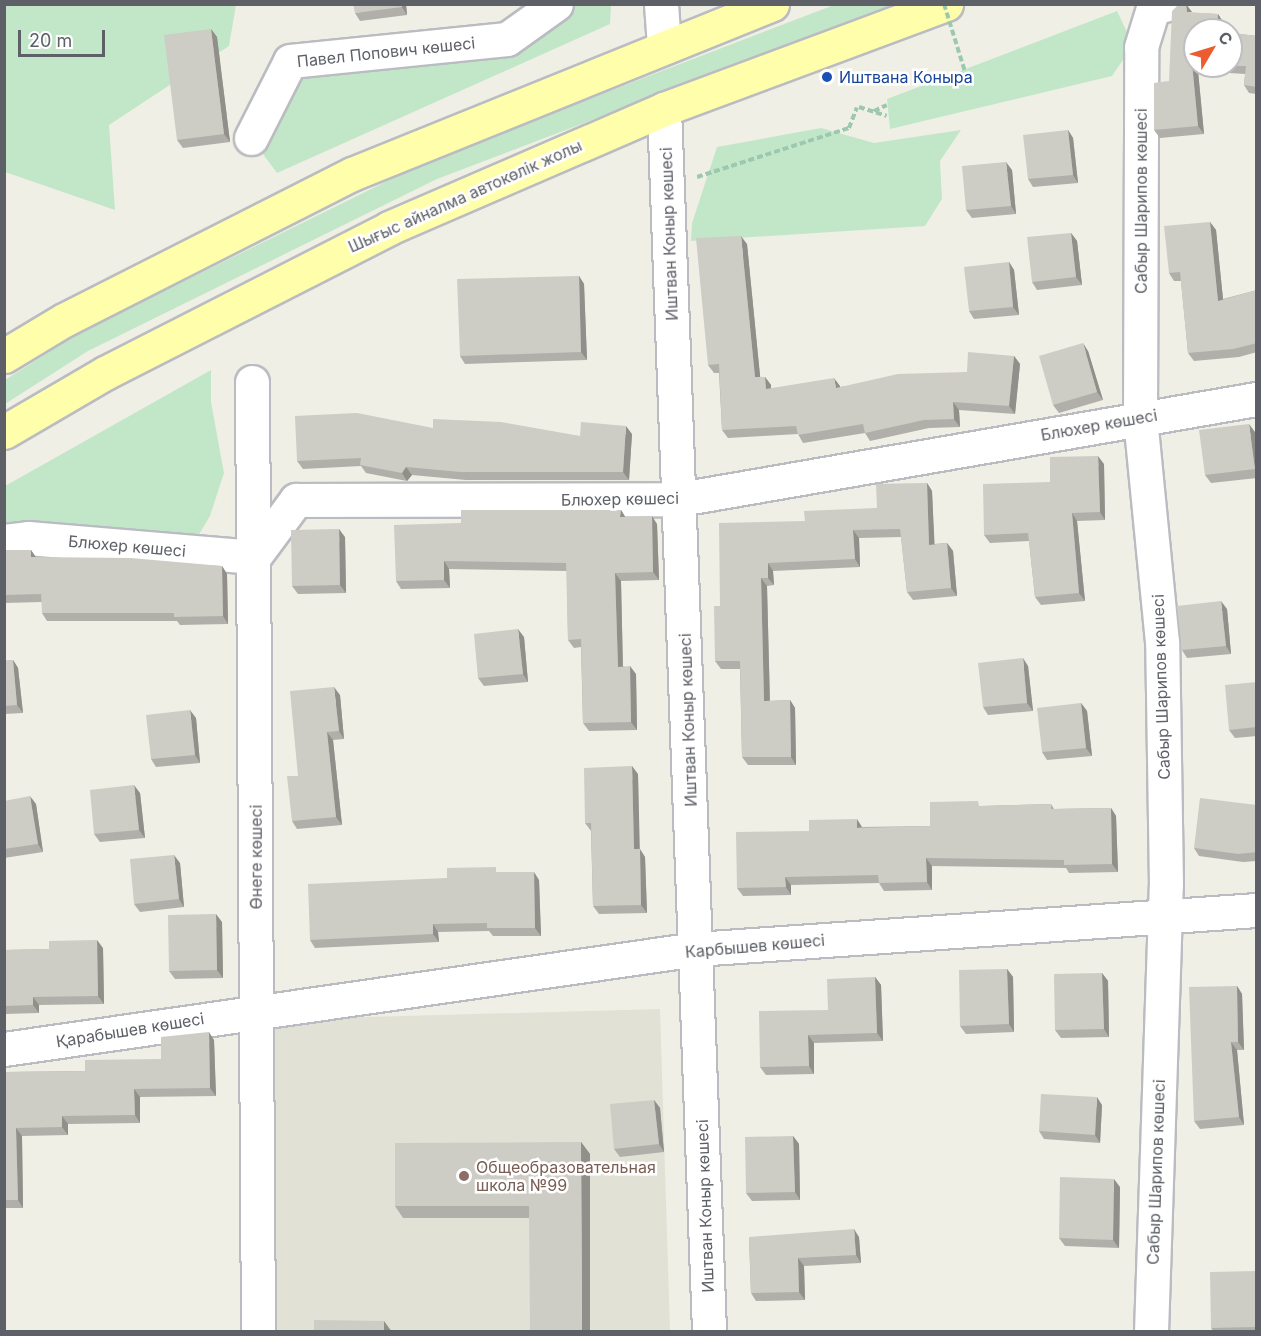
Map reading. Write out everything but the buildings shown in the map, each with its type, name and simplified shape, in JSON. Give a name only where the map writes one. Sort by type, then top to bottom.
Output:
[{"type":"main road","points":[[4,356],[64,320],[352,174],[772,4]]},
{"type":"main road","name":"Шығыс айналма автокөлік жолы","points":[[4,432],[105,373],[265,289],[389,228],[664,109],[945,5]]},
{"type":"street","name":"Павел Попович көшесі","points":[[251,138],[290,61],[507,39],[556,4]]},
{"type":"street","points":[[661,4],[664,46]]},
{"type":"street","name":"Сабыр Шарипов көшесі","points":[[1151,1332],[1163,915],[1166,885],[1162,642],[1140,418],[1141,47],[1160,6]]},
{"type":"street","name":"Иштван Коныр көшесі","points":[[664,109],[709,1332]]},
{"type":"street","name":"Өнеге көшесі","points":[[252,382],[258,1332]]},
{"type":"street","name":"Блюхер көшесі","points":[[4,541],[28,538],[254,557],[296,500],[680,499],[1257,399]]},
{"type":"street","name":"Карбышев көшесі","points":[[256,1011],[696,949],[1257,910]]},
{"type":"street","name":"Қарабышев көшесі","points":[[4,1049],[256,1011]]},
{"type":"path","points":[[945,5],[966,75]]},
{"type":"path","points":[[873,111],[887,105]]},
{"type":"path","points":[[693,178],[849,128],[858,107],[887,116]]},
{"type":"shaded area","name":"Общеобразовательная школа №99","points":[[660,1009],[670,1331],[269,1331],[259,1020]]},
{"type":"green space","points":[[5,5],[236,5],[229,46],[109,125],[115,210],[5,172]]},
{"type":"green space","points":[[556,5],[611,5],[610,24],[277,173],[251,138],[290,61],[507,39]]},
{"type":"green space","points":[[834,5],[894,5],[437,179],[88,351],[5,404],[5,380],[81,332],[430,160]]},
{"type":"green space","points":[[1117,11],[1127,32],[1125,57],[1112,76],[890,129],[887,99]]},
{"type":"green space","points":[[821,128],[874,143],[961,130],[940,161],[942,199],[925,226],[691,241],[692,223],[717,147]]},
{"type":"green space","points":[[211,370],[211,402],[224,473],[210,516],[189,551],[5,524],[5,486]]},
{"type":"place","name":"Иштвана Коныра","points":[[827,77]]},
{"type":"place","name":"Общеобразовательная школа №99","points":[[464,1176]]}]
